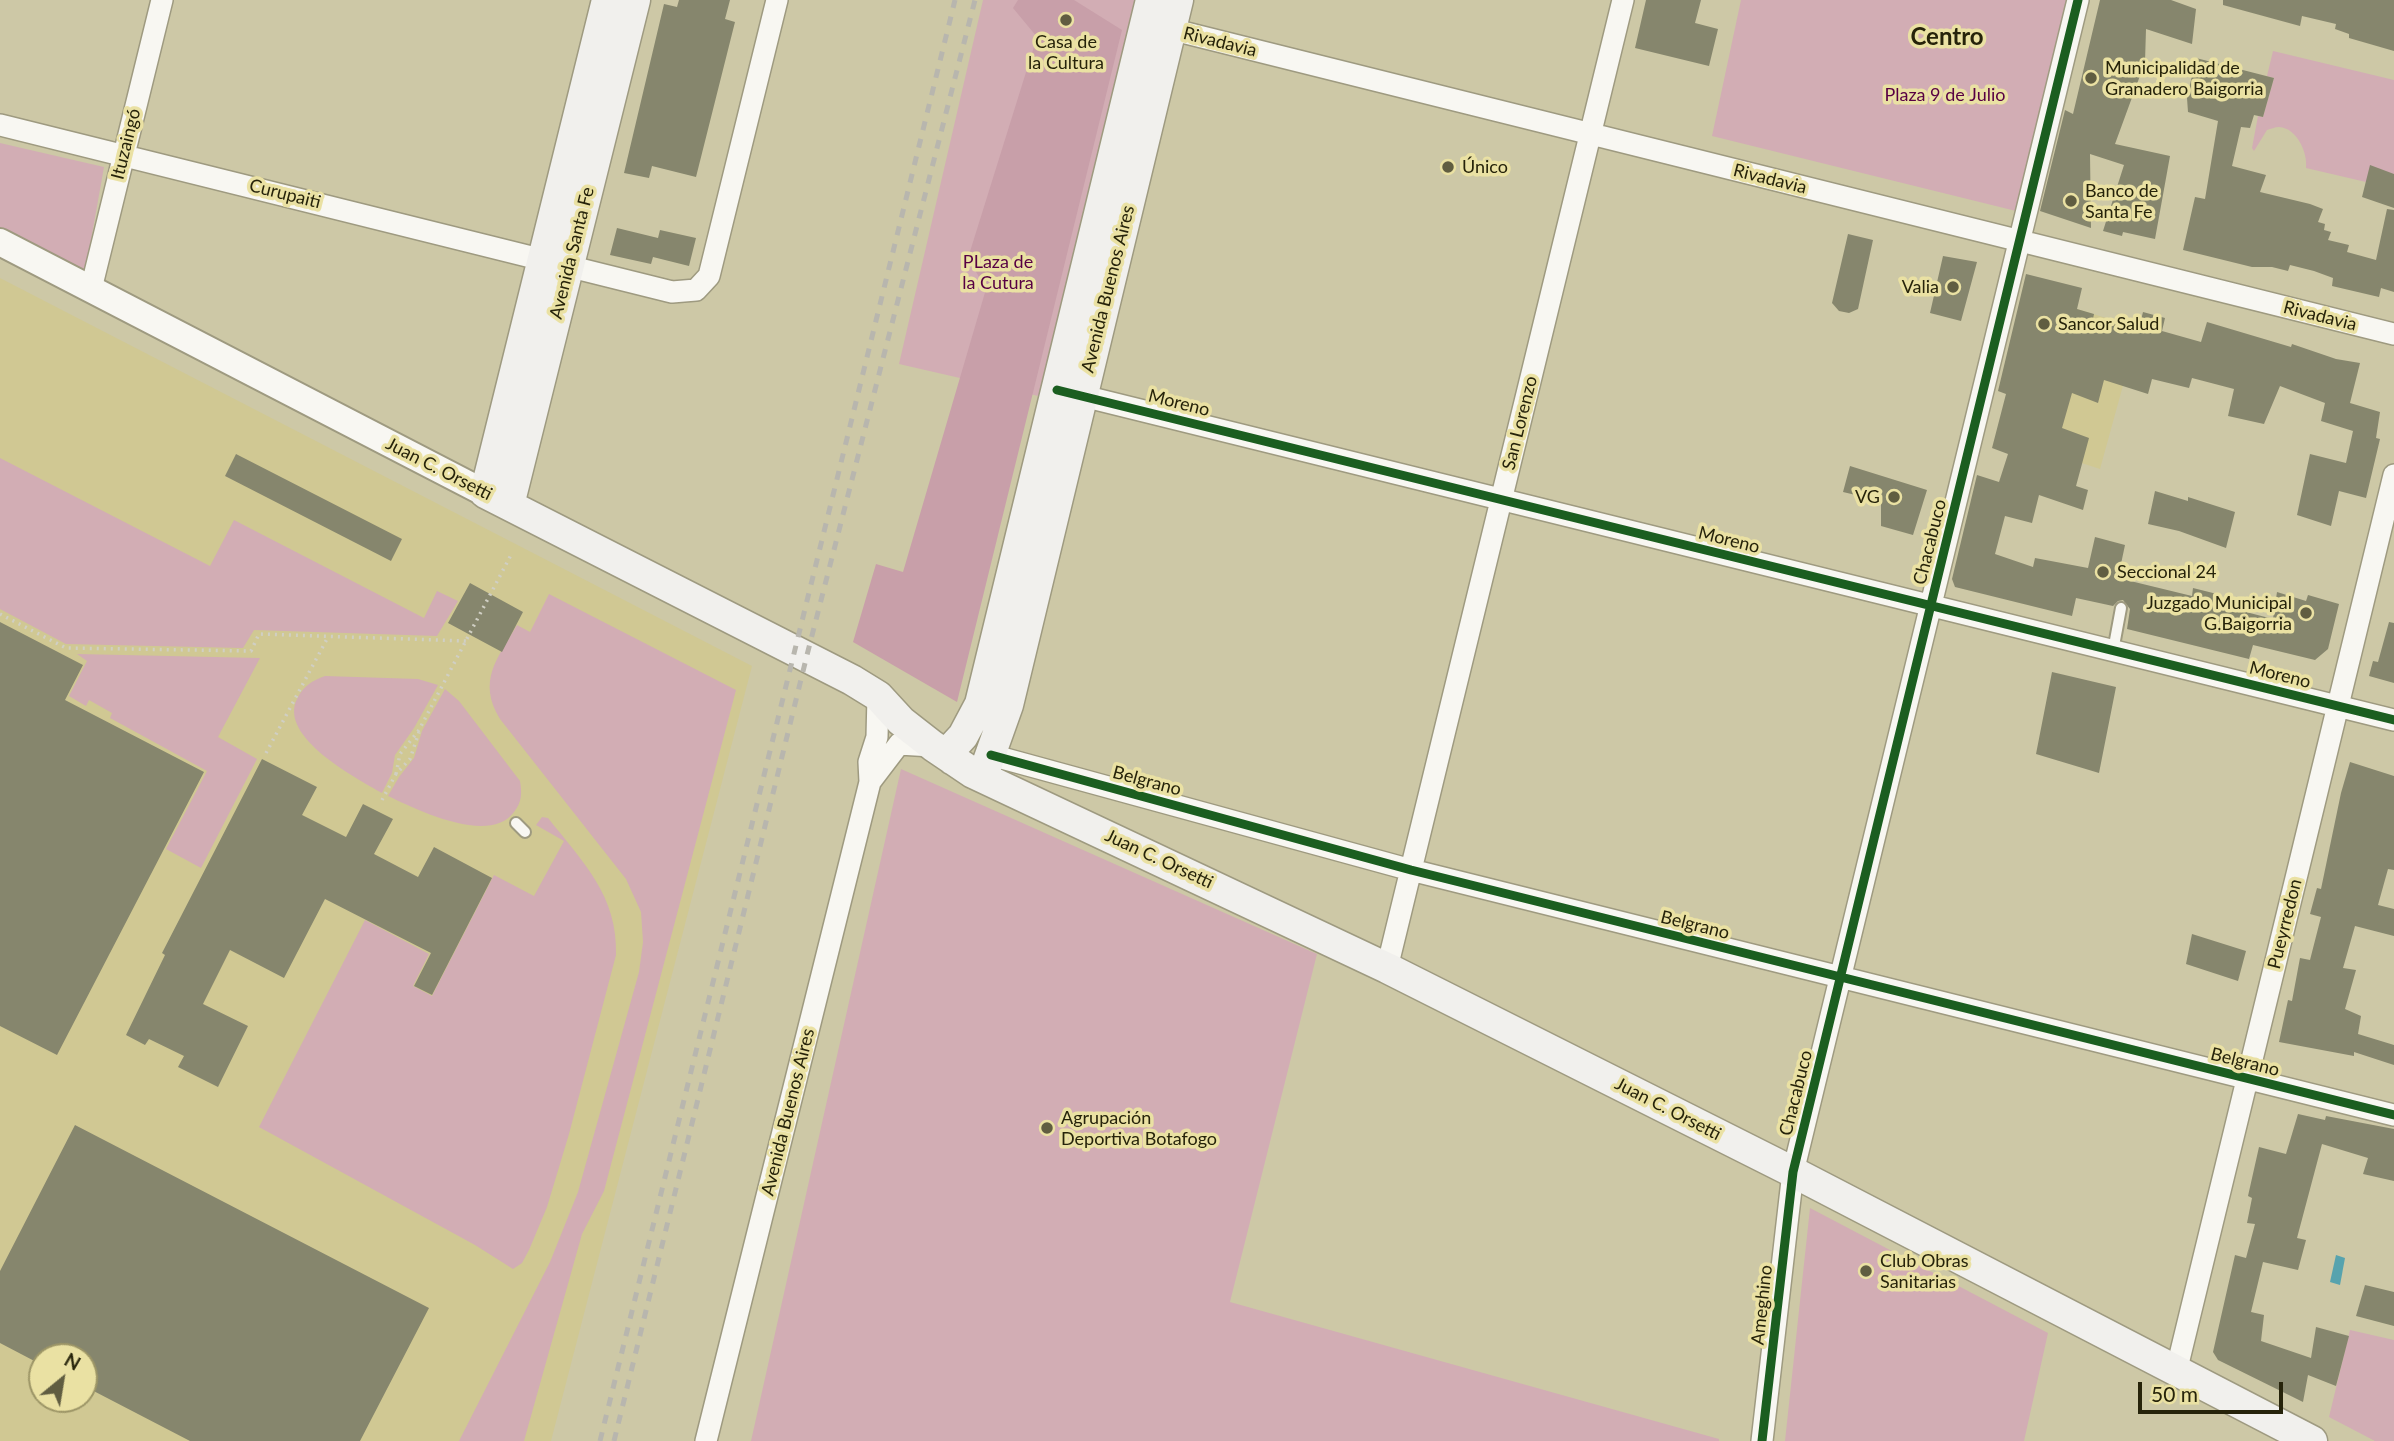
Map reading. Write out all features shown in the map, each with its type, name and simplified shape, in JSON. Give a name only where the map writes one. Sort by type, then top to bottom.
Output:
[{"type":"main road","name":"Avenida Santa Fe","points":[[556,262],[607,0]]},
{"type":"main road","name":"Avenida Santa Fe","points":[[497,499],[556,262],[635,0]]},
{"type":"main road","name":"Avenida Buenos Aires","points":[[963,754],[1008,705],[1069,393],[1156,18],[1178,0]]},
{"type":"main road","name":"Juan C. Orsetti","points":[[497,499],[795,649],[878,696],[901,721],[1002,774],[1017,792],[1387,968],[1793,1172],[2312,1441]]},
{"type":"street","name":"Ituzaingó","points":[[91,289],[162,0]]},
{"type":"street","name":"Curupaiti","points":[[0,125],[672,292],[696,290],[709,276],[777,0]]},
{"type":"street","name":"San Lorenzo","points":[[1387,968],[1623,0]]},
{"type":"street","name":"Chacabuco","points":[[1793,1172],[2078,0]]},
{"type":"street","name":"Rivadavia","points":[[1156,18],[1590,134],[2394,334]]},
{"type":"street","name":"Juan C. Orsetti","points":[[0,242],[497,499]]},
{"type":"street","name":"Moreno","points":[[1069,393],[2394,720]]},
{"type":"street","name":"Pueyrredon","points":[[2176,1372],[2394,475]]},
{"type":"street","name":"Avenida Buenos Aires","points":[[706,1441],[870,782],[869,762],[877,737],[878,696]]},
{"type":"street","name":"Avenida Buenos Aires","points":[[870,782],[899,744],[963,754]]},
{"type":"street","name":"Belgrano","points":[[963,754],[1411,870],[2394,1115]]},
{"type":"street","name":"Ameghino","points":[[1762,1441],[1793,1172]]},
{"type":"lane","points":[[2113,651],[2122,608]]},
{"type":"lane","points":[[516,823],[525,832]]},
{"type":"path","points":[[382,800],[396,774],[410,759],[419,730],[512,553]]},
{"type":"path","points":[[0,614],[66,648],[251,651],[259,634],[466,640]]},
{"type":"path","points":[[266,753],[328,637]]},
{"type":"path","points":[[396,774],[400,754],[419,730]]},
{"type":"shaded area","points":[[0,278],[752,666],[551,1441],[0,1441]]},
{"type":"shaded area","points":[[2077,309],[2119,322],[2127,371],[2100,469],[2042,450]]},
{"type":"green space","name":"PLaza de la Cutura","points":[[983,0],[1137,0],[1047,398],[899,364]]},
{"type":"green space","points":[[1018,0],[1074,0],[1122,30],[957,702],[853,642],[876,564],[903,572],[986,289],[968,258],[1037,37],[1013,8]]},
{"type":"green space","name":"Plaza 9 de Julio","points":[[1741,0],[2067,0],[2016,211],[1712,136]]},
{"type":"green space","points":[[2273,51],[2394,80],[2394,174],[2366,182],[2306,168],[2300,142],[2291,132],[2279,127],[2267,130],[2254,151],[2252,148],[2258,116],[2263,117],[2274,78],[2267,76]]},
{"type":"green space","points":[[0,143],[104,167],[84,279],[0,236]]},
{"type":"green space","points":[[0,458],[210,566],[234,520],[424,618],[437,591],[458,601],[437,636],[254,630],[243,648],[66,644],[0,609]]},
{"type":"green space","points":[[549,594],[736,690],[604,1191],[582,1234],[524,1441],[459,1441],[550,1262],[578,1192],[639,972],[643,942],[641,912],[626,879],[500,719],[493,705],[490,682],[497,660],[517,625],[530,632]]},
{"type":"green space","points":[[77,654],[260,658],[218,737],[257,759],[201,868],[166,849],[207,771],[110,718],[112,713],[89,700],[86,706],[69,696],[87,661]]},
{"type":"green space","points":[[325,676],[418,679],[438,685],[395,755],[392,773],[382,793],[323,755],[299,728],[294,713],[297,699],[309,684]]},
{"type":"green space","points":[[445,689],[459,701],[520,781],[519,805],[503,822],[488,826],[452,822],[388,796],[414,758],[422,731]]},
{"type":"green space","name":"Agrupación Deportiva Botafogo","points":[[901,769],[1317,954],[1230,1302],[1719,1441],[751,1441]]},
{"type":"green space","points":[[542,817],[548,818],[574,850],[605,897],[615,934],[616,955],[547,1207],[522,1263],[513,1269],[475,1245],[259,1127],[365,920],[429,954],[413,986],[432,996],[494,875],[534,896],[564,841],[536,825]]},
{"type":"green space","name":"Club Obras Sanitarias","points":[[1810,1208],[2048,1333],[2024,1441],[1785,1441]]},
{"type":"green space","points":[[2350,1330],[2394,1340],[2394,1441],[2375,1441],[2329,1417]]},
{"type":"water","points":[[2336,1255],[2345,1258],[2340,1285],[2330,1282]]},
{"type":"building","points":[[679,0],[730,0],[725,19],[735,22],[696,177],[652,166],[649,178],[624,173],[664,4],[677,7]]},
{"type":"building","points":[[1646,0],[1701,0],[1695,23],[1718,29],[1709,66],[1635,48]]},
{"type":"building","points":[[2100,0],[2171,0],[2196,9],[2192,44],[2146,29],[2145,62],[2115,144],[2170,156],[2155,239],[2103,231],[2124,165],[2090,154],[2091,228],[2040,211],[2065,110],[2073,114]]},
{"type":"building","points":[[2223,0],[2394,0],[2394,51],[2349,38],[2349,34],[2335,29],[2336,24],[2302,16],[2300,26],[2223,5]]},
{"type":"building","points":[[2196,58],[2274,78],[2263,117],[2254,115],[2250,128],[2241,127],[2232,166],[2266,175],[2260,192],[2323,209],[2318,222],[2325,224],[2324,230],[2331,232],[2328,240],[2349,245],[2347,252],[2376,260],[2387,209],[2394,210],[2394,292],[2381,288],[2379,297],[2332,286],[2333,278],[2290,265],[2288,271],[2272,267],[2252,267],[2183,250],[2195,197],[2205,199],[2218,121],[2188,112],[2187,98]]},
{"type":"building","points":[[2370,165],[2394,174],[2394,208],[2362,197]]},
{"type":"building","points":[[617,228],[658,238],[660,230],[696,238],[689,266],[653,257],[651,264],[610,255]]},
{"type":"building","points":[[1848,234],[1873,240],[1858,309],[1849,313],[1839,311],[1832,303]]},
{"type":"building","name":"Valia","points":[[1943,256],[1977,262],[1961,321],[1930,313]]},
{"type":"building","points":[[2026,274],[2082,288],[2077,309],[2094,314],[2093,319],[2140,324],[2143,312],[2165,318],[2162,331],[2201,342],[2207,322],[2291,347],[2292,344],[2336,359],[2360,363],[2350,403],[2380,412],[2376,438],[2380,439],[2366,498],[2339,491],[2331,526],[2297,515],[2310,454],[2346,463],[2353,431],[2321,421],[2325,403],[2280,386],[2264,424],[2228,416],[2234,389],[2192,378],[2189,388],[2152,379],[2148,394],[2104,380],[2098,403],[2072,393],[2062,428],[2089,438],[2076,486],[2088,490],[2083,510],[2039,495],[2032,523],[2005,516],[1995,554],[2033,567],[2035,558],[2088,568],[2095,537],[2125,545],[2118,578],[2192,596],[2193,588],[2217,594],[2215,604],[2273,619],[2277,592],[2306,601],[2308,595],[2339,604],[2328,649],[2315,660],[2253,645],[2249,659],[2127,629],[2130,609],[2123,600],[2113,606],[2076,598],[2072,616],[1955,587],[1952,579],[1977,475],[1999,482],[2008,454],[1992,448],[2006,394],[1998,391]]},
{"type":"building","points":[[236,454],[402,539],[391,561],[225,476]]},
{"type":"building","name":"VG","points":[[1850,466],[1927,490],[1913,535],[1881,526],[1881,501],[1843,492]]},
{"type":"building","points":[[2155,491],[2188,501],[2188,497],[2235,512],[2226,548],[2179,531],[2148,524]]},
{"type":"building","points":[[470,583],[523,612],[502,652],[448,623]]},
{"type":"building","points":[[0,622],[83,665],[65,700],[204,772],[57,1055],[0,1026]]},
{"type":"building","points":[[2389,622],[2394,623],[2394,683],[2369,676],[2373,661],[2378,662]]},
{"type":"building","points":[[2052,672],[2116,687],[2099,773],[2036,754]]},
{"type":"building","points":[[262,759],[317,787],[302,815],[346,837],[363,804],[393,819],[374,854],[418,877],[434,847],[492,878],[432,995],[414,986],[431,953],[325,899],[284,978],[230,950],[203,1004],[248,1026],[218,1087],[178,1067],[184,1056],[149,1039],[145,1045],[126,1035],[165,955],[162,953]]},
{"type":"building","points":[[2350,762],[2394,776],[2394,870],[2388,869],[2378,905],[2394,909],[2394,936],[2355,926],[2343,968],[2356,970],[2345,1009],[2361,1016],[2358,1034],[2394,1045],[2394,1065],[2354,1052],[2354,1056],[2279,1042],[2288,1000],[2292,1001],[2300,958],[2310,960],[2321,917],[2310,914],[2317,888],[2321,889]]},
{"type":"building","points":[[2192,934],[2246,951],[2238,981],[2186,964]]},
{"type":"building","points":[[2298,1114],[2325,1120],[2326,1116],[2394,1129],[2394,1181],[2363,1174],[2368,1158],[2322,1144],[2297,1238],[2306,1240],[2298,1270],[2263,1262],[2251,1312],[2264,1315],[2261,1341],[2311,1358],[2316,1327],[2349,1336],[2336,1386],[2308,1375],[2303,1402],[2218,1360],[2213,1352],[2235,1255],[2246,1258],[2255,1224],[2247,1223],[2252,1198],[2248,1196],[2259,1147],[2286,1154]]},
{"type":"building","points":[[75,1125],[429,1308],[360,1441],[190,1441],[98,1393],[98,1343],[28,1343],[28,1358],[0,1343],[0,1271]]},
{"type":"building","points":[[2365,1285],[2394,1292],[2394,1326],[2356,1316]]},
{"type":"railway","points":[[600,1441],[955,0]]},
{"type":"railway","points":[[614,1441],[807,655],[975,0]]},
{"type":"cycle path","points":[[1762,1441],[1793,1172],[2078,0]]},
{"type":"cycle path","points":[[1057,390],[2394,720]]},
{"type":"cycle path","points":[[991,755],[1411,870],[2394,1115]]},
{"type":"place","name":"Casa de la Cultura","points":[[1066,20]]},
{"type":"place","name":"Municipalidad de Granadero Baigorria","points":[[2091,78]]},
{"type":"place","name":"Único","points":[[1448,167]]},
{"type":"place","name":"Banco de Santa Fe","points":[[2071,201]]},
{"type":"place","name":"Valia","points":[[1953,287]]},
{"type":"place","name":"Sancor Salud","points":[[2044,324]]},
{"type":"place","name":"VG","points":[[1894,497]]},
{"type":"place","name":"Seccional 24","points":[[2103,572]]},
{"type":"place","name":"Juzgado Municipal G.Baigorria","points":[[2306,613]]},
{"type":"place","name":"Agrupación Deportiva Botafogo","points":[[1047,1128]]},
{"type":"place","name":"Club Obras Sanitarias","points":[[1866,1271]]},
{"type":"district","name":"Centro","points":[[1947,37]]}]
